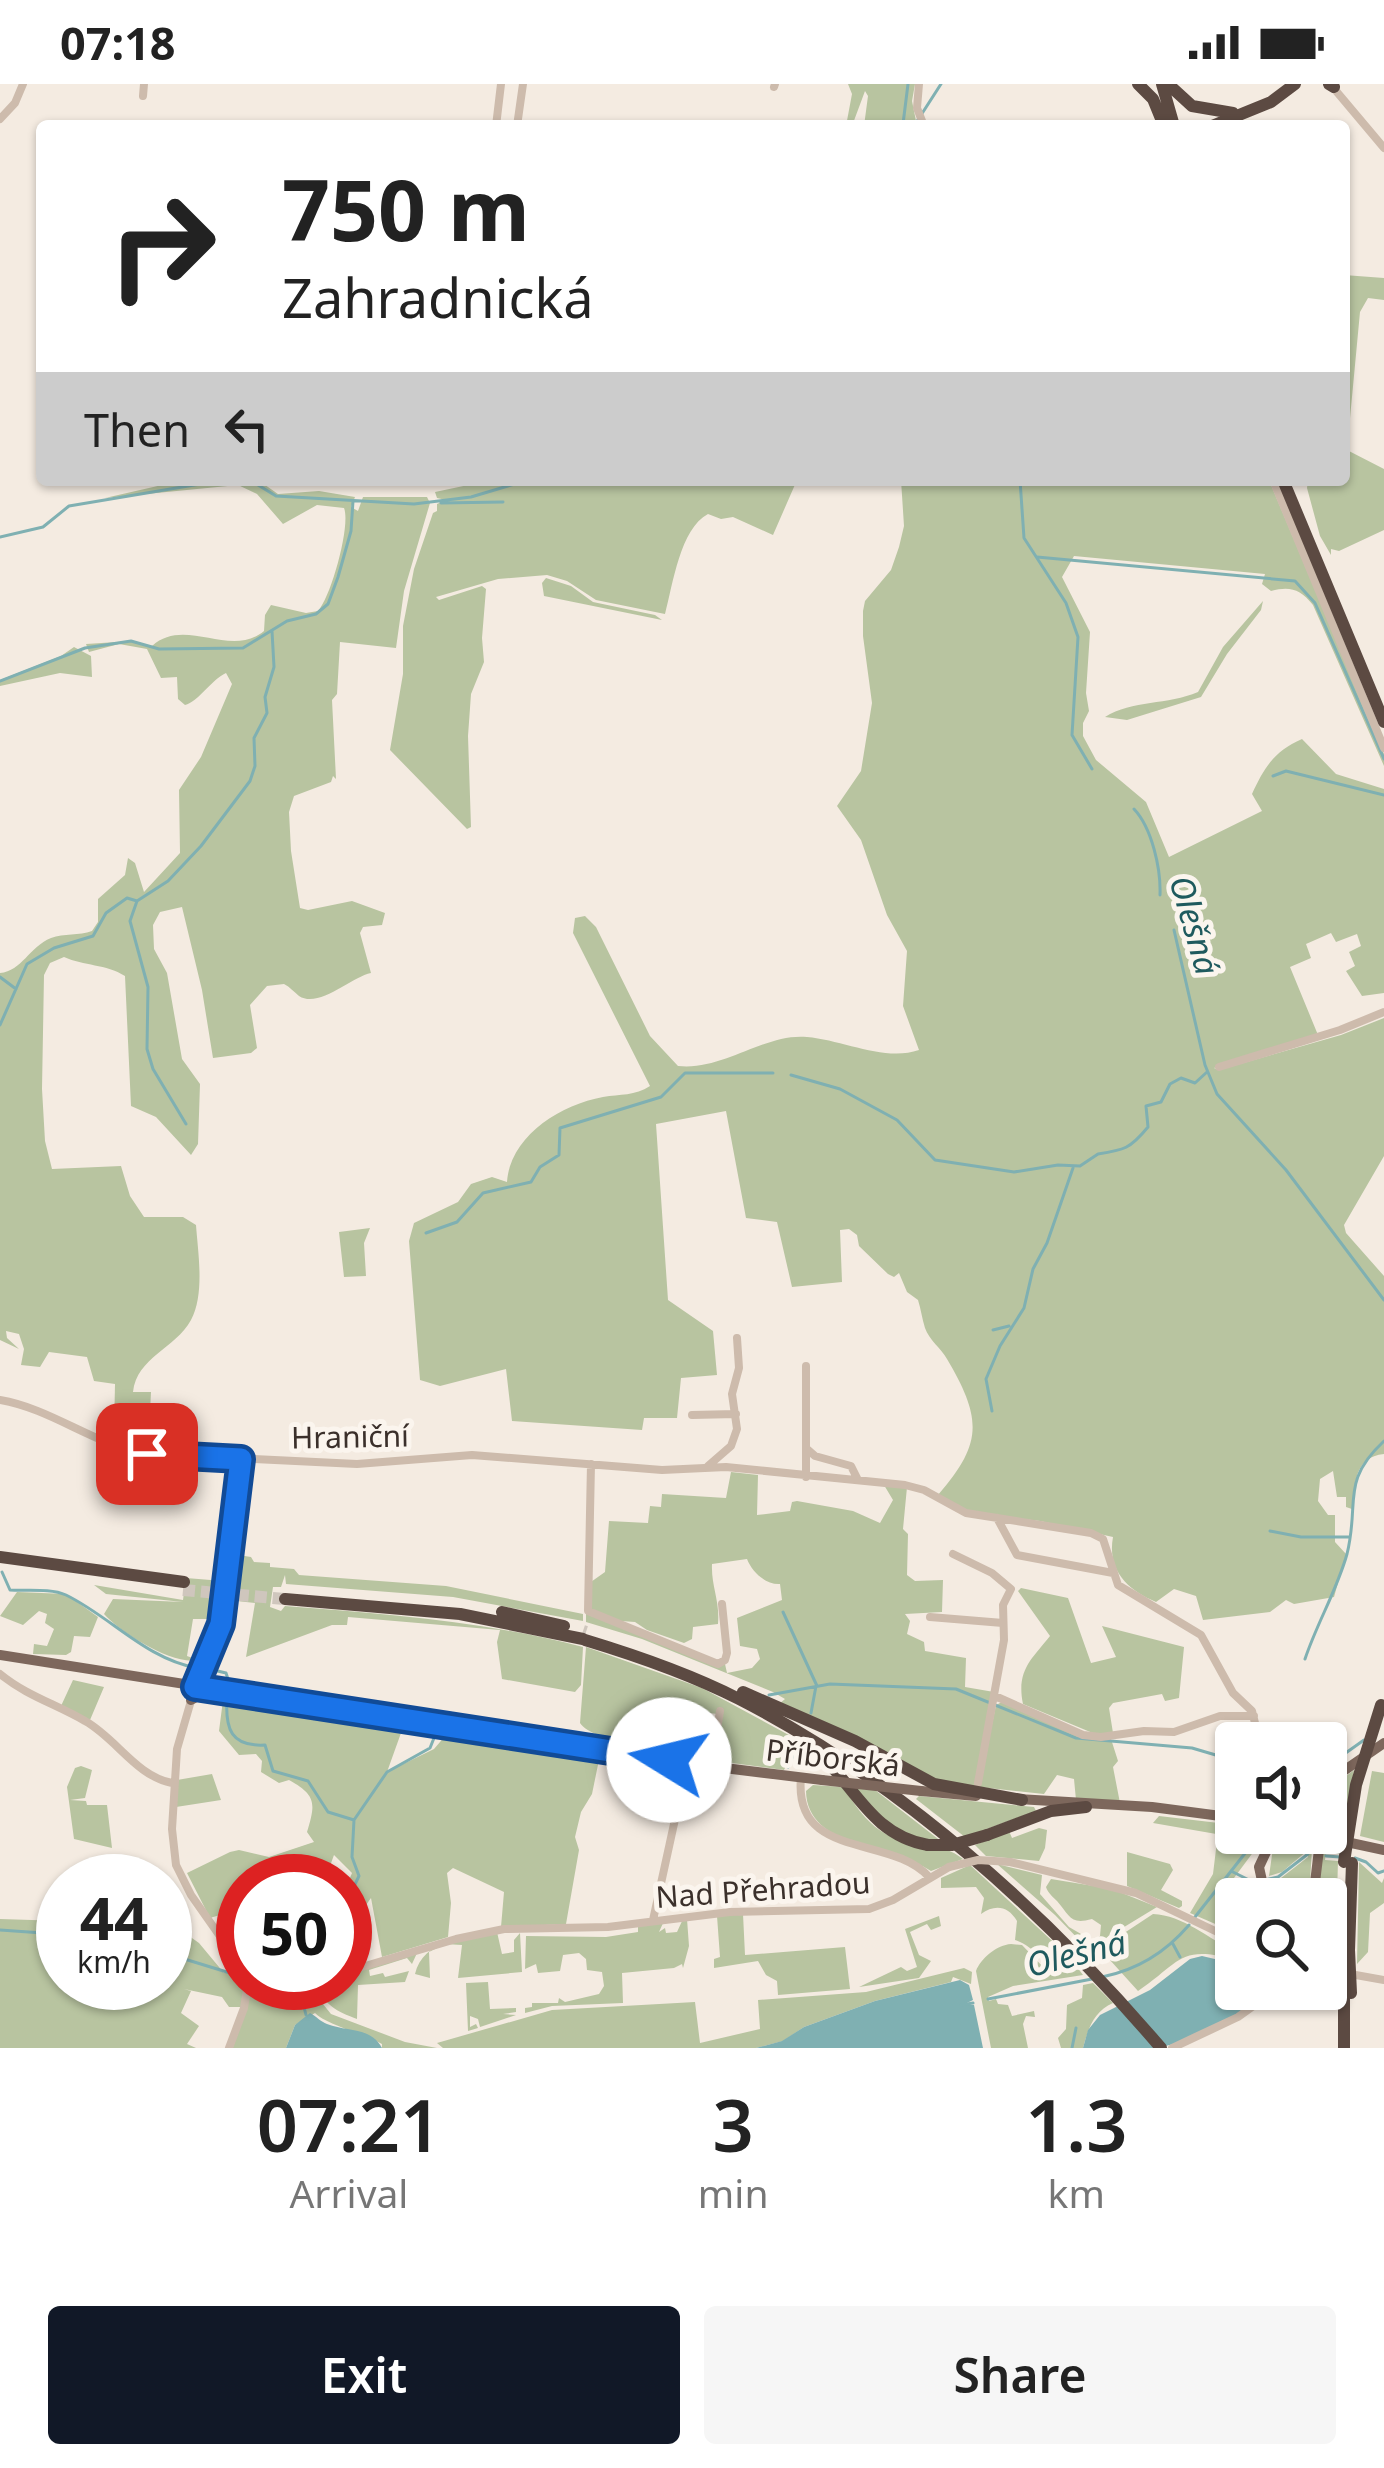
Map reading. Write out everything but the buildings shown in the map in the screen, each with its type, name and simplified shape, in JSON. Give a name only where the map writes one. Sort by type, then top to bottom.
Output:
[{"type":"highway","points":[[1138,84],[1165,120]]},
{"type":"highway","points":[[1162,84],[1167,120]]},
{"type":"highway","points":[[1162,84],[1197,109],[1240,112]]},
{"type":"highway","points":[[1224,120],[1271,102],[1295,84]]},
{"type":"highway","points":[[1289,486],[1384,722]]},
{"type":"highway","points":[[1290,486],[1384,702]]},
{"type":"highway","points":[[0,1560],[183,1586]]},
{"type":"highway","points":[[285,1595],[500,1612],[584,1635],[672,1661],[855,1741],[934,1784],[1022,1799]]},
{"type":"highway","points":[[584,1635],[680,1672],[764,1712],[836,1756],[930,1825],[1077,1951],[1161,2048]]},
{"type":"highway","points":[[731,1687],[808,1730],[969,1846],[1172,2048]]},
{"type":"highway","points":[[1348,2048],[1348,1862],[1356,1785],[1383,1707]]},
{"type":"highway","points":[[764,1712],[827,1761],[879,1824],[899,1837],[928,1845],[958,1844],[1051,1811],[1086,1807]]},
{"type":"main road","name":"Příborská","points":[[1,1655],[193,1693],[212,1689],[712,1766],[921,1791],[1152,1807],[1215,1816]]},
{"type":"main road","points":[[1347,1769],[1384,1743]]},
{"type":"main road","name":"Příborská","points":[[1022,1799],[1215,1818]]},
{"type":"main road","points":[[1347,1840],[1384,1848]]},
{"type":"street","points":[[0,119],[15,103],[23,84]]},
{"type":"street","points":[[143,96],[144,84]]},
{"type":"street","points":[[497,120],[501,84]]},
{"type":"street","points":[[518,120],[524,84]]},
{"type":"street","points":[[919,84],[921,120]]},
{"type":"street","points":[[1331,85],[1384,148]]},
{"type":"street","points":[[1275,486],[1384,748]]},
{"type":"street","points":[[1219,1067],[1384,1012]]},
{"type":"street","points":[[708,1466],[730,1446],[737,1430],[732,1394],[740,1367],[737,1338]]},
{"type":"street","points":[[806,1366],[806,1477]]},
{"type":"street","name":"Hraniční","points":[[0,1400],[75,1428],[117,1450],[357,1464],[472,1455],[639,1469],[708,1466],[924,1490],[966,1514],[1098,1535],[1113,1573]]},
{"type":"street","points":[[692,1415],[736,1414]]},
{"type":"street","points":[[807,1450],[851,1466],[858,1480]]},
{"type":"street","points":[[216,1929],[176,1865],[172,1783],[193,1693],[221,1624],[241,1459]]},
{"type":"street","points":[[591,1464],[586,1606],[592,1615],[718,1664],[727,1653],[722,1604]]},
{"type":"street","points":[[996,1517],[1017,1555],[1113,1573],[1118,1586],[1201,1635],[1255,1722]]},
{"type":"street","points":[[953,1555],[1009,1585],[1011,1592],[1003,1605],[1004,1640],[978,1783]]},
{"type":"street","points":[[930,1617],[1003,1623]]},
{"type":"street","points":[[1,1655],[0,1673],[25,1695],[88,1722],[141,1768],[172,1783]]},
{"type":"street","points":[[995,1701],[1083,1735],[1101,1737],[1174,1732],[1220,1717],[1254,1716]]},
{"type":"street","points":[[712,1766],[720,1712]]},
{"type":"street","points":[[801,1777],[805,1811],[820,1830],[911,1862],[929,1877]]},
{"type":"street","points":[[653,1920],[679,1801]]},
{"type":"street","name":"Nad Přehradou","points":[[372,1964],[489,1931],[608,1927],[744,1912],[869,1909],[949,1868],[978,1860],[1010,1862],[1123,1889],[1215,1930]]},
{"type":"street","points":[[1347,1974],[1384,1981]]},
{"type":"street","points":[[229,2048],[243,2010]]},
{"type":"street","points":[[1172,2048],[1249,2010]]},
{"type":"green space","points":[[848,84],[915,84],[916,120],[865,120],[865,91],[854,120],[847,120],[852,94]]},
{"type":"green space","points":[[1350,275],[1384,278],[1384,300],[1368,298],[1360,312],[1350,418]]},
{"type":"green space","points":[[1350,452],[1384,469],[1384,530],[1339,551],[1331,549],[1331,555],[1320,536],[1307,488],[1350,486]]},
{"type":"green space","points":[[158,486],[228,486],[105,498]]},
{"type":"green space","points":[[240,486],[267,486],[278,494],[319,491],[355,497],[351,507],[358,511],[363,497],[427,497],[430,503],[404,591],[396,648],[340,642],[337,694],[332,700],[336,779],[333,776],[331,782],[294,796],[289,812],[300,908],[352,901],[385,913],[382,925],[363,927],[360,933],[371,973],[316,998],[299,996],[284,984],[267,986],[250,1005],[257,1048],[213,1058],[182,907],[160,912],[153,925],[154,949],[167,973],[182,1059],[200,1084],[198,1144],[191,1155],[156,1117],[131,1106],[125,976],[64,957],[50,963],[44,975],[42,1089],[52,1169],[121,1166],[130,1196],[144,1217],[183,1217],[196,1225],[200,1273],[195,1310],[184,1330],[142,1370],[133,1392],[151,1392],[148,1451],[132,1448],[132,1433],[114,1432],[115,1384],[94,1381],[87,1357],[49,1352],[40,1367],[21,1365],[24,1349],[19,1334],[6,1331],[19,1349],[0,1340],[0,973],[14,968],[51,938],[92,931],[98,922],[98,899],[125,875],[128,858],[135,863],[144,892],[180,853],[179,790],[201,757],[232,684],[226,673],[185,705],[178,699],[177,677],[161,678],[147,649],[119,644],[89,652],[86,644],[132,641],[152,646],[179,635],[251,638],[264,631],[271,605],[318,611],[329,591],[342,544],[344,508],[317,505],[283,524],[257,494]]},
{"type":"green space","points":[[464,486],[794,486],[773,535],[733,517],[708,514],[698,521],[679,558],[665,614],[596,600],[567,581],[547,575],[498,579],[436,597],[486,589],[484,662],[471,694],[471,827],[467,829],[390,750],[414,569],[437,504],[446,500],[437,498],[435,492]]},
{"type":"green space","points":[[901,486],[1272,486],[1384,754],[1384,766],[1313,605],[1299,592],[1271,591],[1262,584],[1265,574],[1074,556],[1062,577],[1090,632],[1089,711],[1083,736],[1096,760],[1146,802],[1169,857],[1262,811],[1252,794],[1261,776],[1277,755],[1302,739],[1336,774],[1384,789],[1384,993],[1362,996],[1346,971],[1355,966],[1349,952],[1361,946],[1357,934],[1336,942],[1331,933],[1306,944],[1311,958],[1290,967],[1318,1035],[1214,1068],[1341,1035],[1384,1018],[1384,1156],[1344,1225],[1384,1276],[1384,1454],[1361,1466],[1352,1509],[1346,1507],[1346,1497],[1337,1497],[1333,1471],[1320,1479],[1318,1501],[1328,1515],[1335,1515],[1335,1542],[1346,1554],[1334,1597],[1294,1604],[1286,1600],[1270,1612],[1203,1620],[1196,1596],[1174,1589],[1156,1602],[1128,1585],[1116,1569],[1113,1537],[1040,1521],[970,1513],[938,1495],[970,1446],[972,1415],[959,1380],[927,1332],[918,1300],[907,1292],[899,1273],[888,1274],[849,1229],[840,1230],[842,1282],[792,1287],[777,1222],[746,1218],[726,1111],[656,1124],[668,1300],[713,1331],[717,1375],[681,1378],[677,1418],[644,1418],[642,1430],[512,1421],[506,1369],[440,1386],[420,1380],[409,1241],[414,1223],[458,1202],[471,1184],[492,1177],[507,1182],[517,1151],[554,1116],[586,1101],[650,1086],[573,933],[575,918],[585,916],[596,927],[650,1036],[678,1066],[712,1063],[791,1037],[892,1053],[919,1050],[903,1006],[907,951],[887,915],[861,840],[837,806],[861,771],[872,703],[863,636],[865,601],[891,570],[904,526]]},
{"type":"green space","points":[[546,578],[571,586],[593,602],[662,620],[544,596]]},
{"type":"green space","points":[[1263,601],[1201,697],[1127,720],[1105,717],[1198,692],[1223,647]]},
{"type":"green space","points":[[74,647],[91,656],[92,677],[60,673],[0,686],[0,680]]},
{"type":"green space","points":[[370,1228],[364,1243],[366,1276],[344,1277],[339,1232]]},
{"type":"green space","points":[[731,1472],[758,1475],[757,1515],[790,1511],[797,1501],[853,1511],[880,1523],[893,1500],[884,1485],[907,1487],[903,1529],[908,1534],[907,1575],[915,1581],[943,1580],[942,1612],[905,1614],[910,1621],[907,1634],[924,1642],[925,1651],[966,1658],[965,1687],[994,1692],[975,1790],[945,1784],[779,1704],[785,1699],[773,1692],[642,1639],[586,1622],[586,1611],[725,1664],[727,1673],[752,1668],[760,1659],[757,1649],[740,1646],[737,1618],[782,1600],[780,1584],[760,1577],[747,1559],[712,1564],[718,1624],[693,1627],[692,1639],[684,1643],[590,1609],[588,1584],[605,1572],[609,1521],[648,1523],[650,1506],[661,1507],[662,1494],[726,1498]]},
{"type":"green space","points":[[232,1554],[270,1563],[270,1567],[294,1569],[299,1575],[446,1586],[583,1614],[583,1621],[453,1597],[286,1584],[285,1575],[281,1587],[273,1587],[270,1607],[435,1620],[509,1631],[583,1647],[581,1685],[575,1692],[502,1679],[500,1630],[348,1617],[347,1625],[332,1625],[246,1657],[255,1603],[228,1600]]},
{"type":"green space","points":[[186,1578],[223,1581],[221,1599],[213,1599],[209,1619],[193,1619],[187,1656],[198,1660],[161,1653],[104,1614],[113,1599],[183,1602],[106,1594],[94,1585],[183,1600]]},
{"type":"green space","points":[[1018,1591],[1068,1598],[1091,1663],[1116,1657],[1102,1626],[1184,1647],[1179,1698],[1165,1701],[1162,1694],[1113,1703],[1109,1708],[1113,1733],[1095,1734],[1023,1704],[1024,1674],[1050,1636]]},
{"type":"green space","points":[[17,1592],[66,1594],[98,1617],[90,1637],[74,1636],[66,1655],[33,1654],[34,1644],[47,1646],[54,1629],[45,1623],[47,1614],[39,1611],[23,1625],[0,1616]]},
{"type":"green space","points":[[586,1647],[702,1688],[798,1740],[784,1770],[717,1761],[717,1714],[696,1711],[694,1743],[688,1753],[630,1745],[587,1730],[580,1723]]},
{"type":"green space","points":[[73,1680],[104,1687],[90,1720],[61,1706]]},
{"type":"green space","points":[[223,1700],[398,1726],[401,1733],[387,1772],[434,1749],[446,1735],[508,1744],[505,1739],[600,1755],[592,1794],[581,1812],[575,1837],[579,1850],[566,1924],[501,1927],[504,1892],[453,1868],[447,1873],[448,1937],[382,1957],[372,1903],[372,1854],[278,1854],[314,1842],[307,1832],[312,1801],[289,1780],[279,1783],[261,1772],[262,1761],[256,1754],[239,1755],[219,1731]]},
{"type":"green space","points":[[1002,1702],[1074,1734],[1111,1739],[1118,1761],[1113,1767],[1120,1803],[1076,1800],[1074,1779],[1057,1775],[1044,1794],[979,1787],[996,1705]]},
{"type":"green space","points":[[75,1768],[92,1770],[85,1798],[70,1800],[107,1805],[112,1848],[74,1839],[67,1787]]},
{"type":"green space","points":[[1354,1770],[1347,1809],[1347,1775]]},
{"type":"green space","points":[[1372,1771],[1384,1773],[1384,1842],[1360,1836]]},
{"type":"green space","points":[[212,1774],[221,1800],[176,1807],[177,1780]]},
{"type":"green space","points":[[813,1785],[843,1787],[869,1821],[890,1836],[963,1859],[931,1871],[836,1835],[810,1810],[806,1791]]},
{"type":"green space","points":[[851,1788],[875,1790],[942,1842],[898,1833]]},
{"type":"green space","points":[[916,1799],[1034,1807],[1036,1811],[965,1837]]},
{"type":"green space","points":[[1159,1816],[1215,1823],[1215,1834],[1153,1823]]},
{"type":"green space","points":[[1039,1828],[1047,1830],[1039,1861],[986,1856],[975,1845],[1009,1831],[1012,1838]]},
{"type":"green space","points":[[1127,1852],[1170,1864],[1173,1870],[1161,1890],[1182,1901],[1182,1906],[1127,1886]]},
{"type":"green space","points":[[1215,1854],[1252,1854],[1234,1878],[1215,1878],[1215,1924],[1190,1913],[1213,1874]]},
{"type":"green space","points":[[1272,1854],[1303,1854],[1282,1872],[1269,1876]]},
{"type":"green space","points":[[1312,1854],[1310,1878],[1281,1878]]},
{"type":"green space","points":[[1322,1854],[1325,1860],[1338,1861],[1338,1878],[1319,1878]]},
{"type":"green space","points":[[216,1859],[216,1916],[210,1918],[192,1883],[192,1871]]},
{"type":"green space","points":[[1359,1862],[1382,1883],[1384,1878],[1384,1903],[1370,1913],[1368,1952],[1357,1964]]},
{"type":"green space","points":[[997,1864],[1042,1875],[1040,1894],[1069,1927],[1093,1941],[1100,1936],[1101,1925],[1092,1919],[1071,1918],[1047,1889],[1051,1879],[1112,1889],[1157,1907],[1088,1949]]},
{"type":"green space","points":[[970,1865],[1074,1961],[1049,1963],[1015,1940],[1017,1921],[1001,1908],[981,1914],[984,1898],[976,1887],[941,1888],[941,1878]]},
{"type":"green space","points":[[743,1914],[745,1955],[845,1947],[850,1989],[778,1995],[777,1981],[766,1975],[758,1961],[714,1968],[714,1959],[720,1957],[717,1916]]},
{"type":"green space","points":[[1153,1914],[1175,1919],[1215,1939],[1215,1956],[1182,1959],[1138,1991],[1100,1949]]},
{"type":"green space","points":[[939,1916],[941,1926],[931,1930],[927,1924],[910,1932],[919,1955],[931,1961],[919,1978],[859,1987],[901,1967],[907,1971],[917,1967],[905,1929]]},
{"type":"green space","points":[[0,1919],[36,1920],[36,2010],[182,2010],[199,2026],[187,2044],[196,2048],[0,2048]]},
{"type":"green space","points":[[687,1919],[689,1946],[683,1968],[682,1964],[622,1973],[623,2003],[552,2006],[525,2013],[532,2003],[599,1994],[604,1986],[602,1972],[587,1970],[586,1959],[579,1953],[563,1955],[560,1971],[538,1973],[536,1964],[525,1969],[526,1936],[606,1937],[638,1932],[638,1924],[664,1921],[659,1932],[665,1928],[666,1933],[677,1932]]},
{"type":"green space","points":[[497,1932],[502,1954],[514,1952],[514,1940],[520,1933],[522,1972],[458,1978],[462,1945],[445,1944],[431,1951],[436,1947],[460,1938]]},
{"type":"green space","points":[[192,1938],[216,1963],[216,1996],[192,1991]]},
{"type":"green space","points":[[1011,1944],[1022,1945],[1046,1970],[1077,1967],[1083,1975],[1013,1986],[988,1997],[1008,2005],[1012,2016],[1034,2011],[1035,2017],[1026,2016],[1023,2024],[1028,2048],[991,2048],[976,1971],[990,1953]]},
{"type":"green space","points":[[429,1952],[430,1978],[415,1974],[420,1963]]},
{"type":"green space","points":[[417,1953],[412,1964],[407,1958],[372,1967]]},
{"type":"green space","points":[[964,1968],[972,1972],[971,1984],[953,1977],[951,1982],[875,2001],[756,2048],[443,2048],[437,2043],[552,2010],[695,2002],[700,2043],[760,2029],[758,2000],[866,1992]]},
{"type":"green space","points":[[409,1971],[405,1982],[372,1984],[372,1976]]},
{"type":"green space","points":[[488,1982],[490,2009],[516,2008],[516,2012],[503,2014],[516,2015],[480,2027],[478,2019],[470,2016],[470,2027],[476,2024],[478,2028],[468,2031],[466,1983]]},
{"type":"green space","points":[[1093,1983],[1113,2003],[1096,2016],[1083,2048],[1061,2048],[1058,2038],[1066,2029],[1067,2005],[1082,1998],[1083,1985]]},
{"type":"green space","points":[[243,2010],[328,2010],[405,2042],[437,2048],[382,2048],[315,2013],[295,2025],[286,2048],[232,2048]]},
{"type":"green space","points":[[338,2010],[357,2010],[357,2019]]},
{"type":"water","points":[[1190,1959],[1215,1959],[1215,2010],[1243,2010],[1200,2034],[1168,2045],[1083,2048],[1088,2030],[1100,2015],[1150,1990]]},
{"type":"water","points":[[960,1980],[969,1985],[973,2000],[963,2005],[974,2005],[983,2048],[756,2048],[875,2001]]},
{"type":"water","points":[[310,2013],[327,2024],[365,2033],[382,2048],[286,2048],[295,2025]]},
{"type":"waterway","points":[[904,120],[908,84]]},
{"type":"waterway","name":"Olešná","points":[[918,120],[941,84]]},
{"type":"waterway","points":[[0,537],[43,527],[69,506],[188,486]]},
{"type":"waterway","points":[[260,486],[276,496],[414,504],[471,497],[508,486]]},
{"type":"waterway","name":"Olešná","points":[[1020,486],[1024,538],[1066,603],[1078,637],[1072,735],[1092,769]]},
{"type":"waterway","points":[[0,681],[85,648],[131,641],[159,649],[243,648],[287,621],[316,614],[328,604],[338,577],[351,531],[353,501]]},
{"type":"waterway","points":[[441,503],[503,502]]},
{"type":"waterway","points":[[1037,557],[1295,581],[1315,603],[1384,759]]},
{"type":"waterway","points":[[0,1025],[27,964],[54,948],[93,936],[106,913],[127,898],[137,901],[168,881],[250,781],[254,738],[267,713],[265,697],[274,667],[272,631]]},
{"type":"waterway","points":[[1273,776],[1286,771],[1384,795]]},
{"type":"waterway","name":"Olešná","points":[[1134,809],[1154,849],[1160,895]]},
{"type":"waterway","points":[[137,901],[130,921],[148,987],[147,1049],[153,1069],[186,1124]]},
{"type":"waterway","name":"Olešná","points":[[1174,930],[1205,1065],[1217,1094],[1286,1170],[1384,1300]]},
{"type":"waterway","points":[[0,977],[16,989]]},
{"type":"waterway","points":[[791,1075],[840,1089],[897,1120],[935,1160],[1014,1172],[1080,1166],[1098,1154],[1126,1147],[1148,1127],[1146,1106],[1161,1102],[1170,1084],[1181,1078],[1195,1083],[1207,1072]]},
{"type":"waterway","points":[[426,1233],[457,1222],[483,1193],[531,1182],[540,1167],[559,1155],[560,1128],[661,1097],[685,1073],[773,1073]]},
{"type":"waterway","points":[[992,1411],[986,1379],[1024,1308],[1033,1269],[1073,1168]]},
{"type":"waterway","points":[[993,1330],[1009,1326]]},
{"type":"waterway","points":[[1305,1659],[1347,1554],[1356,1481],[1384,1441]]},
{"type":"waterway","points":[[1270,1531],[1301,1537],[1350,1537]]},
{"type":"waterway","points":[[2,1572],[10,1590],[66,1595],[161,1656],[197,1668]]},
{"type":"waterway","points":[[783,1612],[817,1686]]},
{"type":"waterway","points":[[209,1669],[226,1673],[229,1682]]},
{"type":"waterway","points":[[769,1695],[830,1684],[956,1689],[1076,1738],[1192,1748],[1215,1755]]},
{"type":"waterway","points":[[811,1713],[816,1686]]},
{"type":"waterway","points":[[227,1698],[229,1727],[238,1739],[265,1745],[273,1771],[308,1781],[328,1812],[354,1820],[352,1854]]},
{"type":"waterway","points":[[354,1820],[387,1772],[430,1748],[436,1733]]},
{"type":"waterway","name":"Olešná","points":[[1347,1752],[1364,1740]]},
{"type":"waterway","points":[[788,1767],[799,1743]]},
{"type":"waterway","name":"Olešná","points":[[1195,1917],[1244,1854]]},
{"type":"waterway","points":[[1274,1878],[1308,1854]]},
{"type":"waterway","points":[[1326,1856],[1340,1857]]},
{"type":"waterway","points":[[1355,1858],[1378,1873],[1384,1871]]},
{"type":"waterway","points":[[1233,1872],[1245,1878]]},
{"type":"waterway","name":"Olešná","points":[[1102,1977],[1150,1958],[1189,1925]]},
{"type":"waterway","points":[[0,1930],[36,1933]]},
{"type":"waterway","points":[[1173,1944],[1180,1957]]},
{"type":"waterway","points":[[192,1961],[216,1969]]},
{"type":"waterway","name":"Olešná","points":[[988,1999],[1092,1979]]},
{"type":"waterway","name":"Olešná","points":[[961,2005],[973,2003]]},
{"type":"waterway","points":[[305,2010],[306,2015]]},
{"type":"waterway","points":[[1072,2048],[1076,2028]]},
{"type":"tunnel","points":[[183,1590],[285,1599]]},
{"type":"route","points":[[147,1454],[241,1459],[221,1624],[195,1687],[669,1760]]}]
